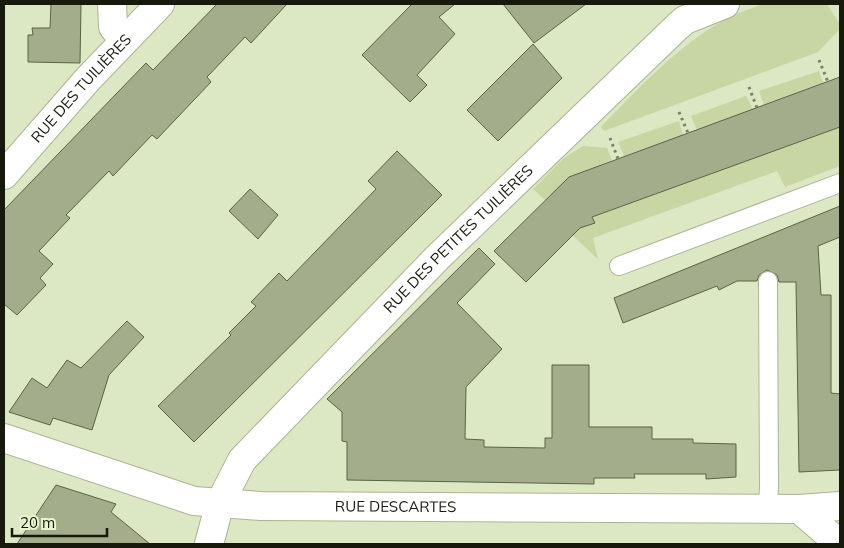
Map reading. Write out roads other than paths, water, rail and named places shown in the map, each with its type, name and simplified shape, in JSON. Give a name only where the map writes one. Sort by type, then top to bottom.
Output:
[{"type":"street","points":[[112,4],[113,27],[124,40]]},
{"type":"street","name":"RUE DES TUILIÈRES","points":[[6,168],[124,40],[160,4]]},
{"type":"street","name":"RUE DES PETITES TUILIÈRES","points":[[209,544],[220,503],[242,460],[437,258],[685,20],[725,4]]},
{"type":"street","name":"RUE DESCARTES","points":[[4,438],[194,501],[261,506],[767,509],[840,506]]},
{"type":"street","points":[[799,509],[840,544]]},
{"type":"lane","points":[[619,266],[840,183]]},
{"type":"lane","points":[[767,509],[769,489],[768,281]]}]
